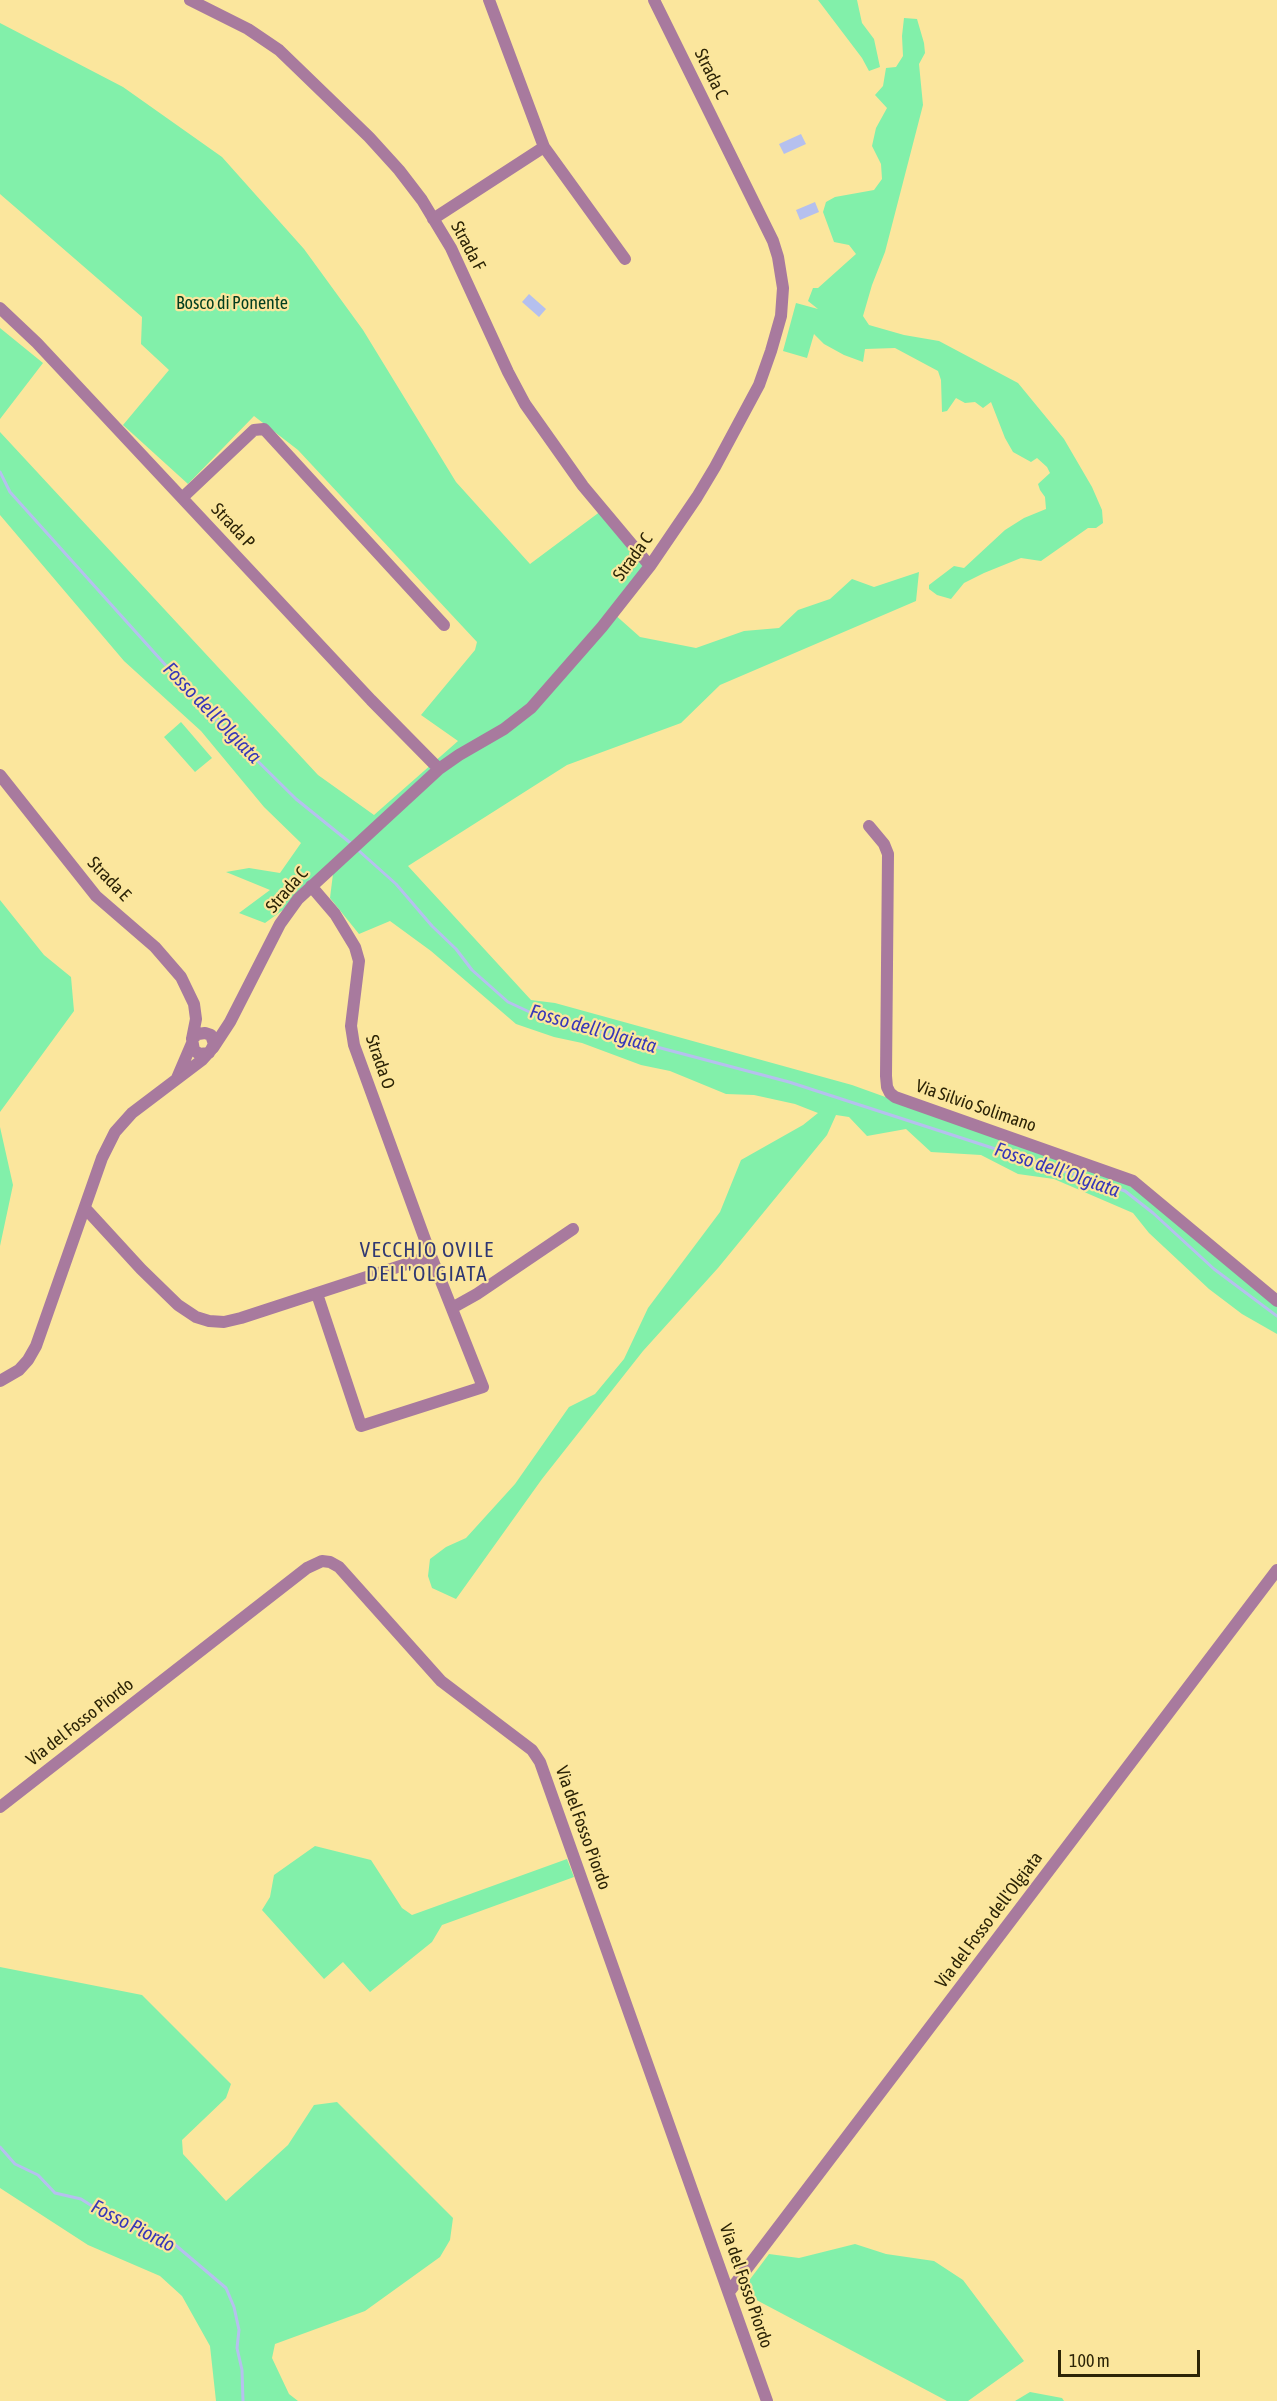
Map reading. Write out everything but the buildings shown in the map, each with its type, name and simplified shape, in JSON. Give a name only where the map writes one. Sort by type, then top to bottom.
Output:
[{"type":"street","name":"Strada F","points":[[190,0],[258,35],[290,59],[386,155],[434,219],[457,261],[511,379],[525,404],[583,486],[650,566]]},
{"type":"street","points":[[489,0],[544,147],[625,259]]},
{"type":"street","name":"Strada C","points":[[0,1381],[19,1370],[34,1351],[102,1158],[117,1128],[132,1113],[177,1079],[210,1042],[228,1026],[291,906],[439,769],[504,729],[531,708],[586,646],[650,566],[715,467],[753,397],[778,329],[783,295],[782,274],[773,241],[654,0]]},
{"type":"street","points":[[434,219],[544,147]]},
{"type":"street","name":"Strada P","points":[[0,308],[45,351],[371,700],[439,769]]},
{"type":"street","points":[[182,498],[254,430],[262,428],[444,624]]},
{"type":"street","name":"Strada E","points":[[0,775],[96,896],[165,957],[185,984],[210,1042]]},
{"type":"street","name":"Via Silvio Solimano","points":[[868,826],[884,844],[888,854],[886,1076],[887,1087],[895,1097],[1133,1181],[1277,1301]]},
{"type":"street","name":"Strada O","points":[[311,886],[344,927],[358,954],[358,979],[351,1020],[352,1041],[431,1256],[483,1387],[361,1426],[317,1294]]},
{"type":"street","name":"Strada E","points":[[192,1041],[196,1019],[194,1004]]},
{"type":"street","points":[[177,1079],[192,1041],[198,1034],[210,1042],[203,1055],[196,1052],[192,1041]]},
{"type":"street","points":[[85,1208],[141,1269],[183,1309],[202,1319],[216,1322],[232,1321],[431,1256]]},
{"type":"street","points":[[452,1308],[477,1294],[573,1229]]},
{"type":"street","name":"Via del Fosso Piordo","points":[[0,1807],[307,1568],[322,1561],[334,1564],[441,1681],[532,1750],[537,1757],[767,2401]]},
{"type":"street","name":"Via del Fosso dell'Olgiata","points":[[729,2292],[1277,1570]]},
{"type":"green space","points":[[818,0],[857,0],[862,23],[874,39],[880,67],[869,71],[862,58]]},
{"type":"green space","points":[[904,18],[917,19],[924,43],[925,53],[919,64],[923,105],[885,252],[863,316],[869,325],[904,335],[939,341],[1018,383],[1064,439],[1092,487],[1102,510],[1103,523],[1096,528],[1088,528],[1041,561],[1021,558],[984,573],[964,583],[951,599],[937,595],[929,589],[929,585],[954,566],[964,568],[1005,530],[1024,518],[1046,509],[1045,497],[1038,484],[1050,473],[1047,467],[1037,458],[1031,462],[1013,452],[991,402],[983,408],[975,402],[965,403],[956,398],[947,411],[942,412],[941,380],[938,371],[895,348],[865,349],[863,362],[824,344],[814,334],[807,358],[783,351],[796,303],[818,309],[808,301],[813,288],[818,288],[856,254],[849,245],[834,242],[823,212],[826,202],[835,197],[874,190],[882,179],[881,164],[872,146],[876,128],[887,108],[875,95],[883,86],[886,68],[896,67],[903,56]]},
{"type":"green space","name":"Bosco di Ponente","points":[[0,23],[123,87],[222,157],[304,249],[363,330],[456,482],[530,564],[601,511],[650,566],[613,613],[640,637],[696,648],[744,631],[779,628],[798,610],[830,599],[852,579],[874,587],[919,572],[916,601],[720,685],[681,723],[567,765],[408,866],[531,1000],[555,1003],[852,1085],[1130,1185],[1277,1306],[1277,1334],[1242,1314],[1209,1289],[1149,1233],[1133,1213],[1054,1179],[1018,1174],[981,1155],[931,1152],[906,1129],[867,1136],[849,1117],[836,1115],[827,1135],[718,1268],[643,1351],[542,1479],[456,1599],[432,1588],[428,1576],[430,1559],[446,1547],[466,1538],[515,1484],[569,1407],[595,1394],[624,1359],[648,1308],[720,1212],[741,1160],[803,1125],[818,1113],[795,1104],[754,1095],[726,1094],[670,1071],[641,1065],[582,1043],[554,1037],[516,1024],[431,951],[390,921],[359,934],[330,898],[333,874],[265,923],[239,913],[270,890],[226,872],[249,868],[280,873],[301,843],[264,807],[201,731],[124,661],[0,515],[0,432],[318,775],[374,815],[458,741],[421,715],[475,650],[477,642],[298,450],[254,416],[188,484],[123,425],[169,370],[141,344],[142,317],[0,194]]},
{"type":"green space","points":[[0,328],[43,363],[0,419]]},
{"type":"green space","points":[[181,722],[212,758],[195,772],[164,737]]},
{"type":"green space","points":[[0,900],[44,955],[71,977],[74,1011],[0,1112]]},
{"type":"green space","points":[[0,1127],[13,1185],[0,1246]]},
{"type":"green space","points":[[315,1846],[371,1860],[402,1908],[412,1915],[567,1859],[574,1877],[442,1925],[432,1942],[370,1992],[343,1962],[324,1979],[262,1910],[270,1897],[274,1875]]},
{"type":"green space","points":[[0,1967],[142,1995],[231,2084],[226,2098],[182,2140],[183,2154],[226,2201],[288,2145],[314,2105],[337,2102],[453,2218],[450,2240],[440,2257],[365,2311],[275,2344],[272,2358],[289,2394],[298,2401],[216,2401],[210,2346],[182,2296],[160,2276],[88,2245],[0,2188]]},
{"type":"green space","points":[[855,2244],[886,2254],[934,2261],[963,2280],[1024,2361],[968,2401],[947,2401],[747,2295],[745,2286],[769,2254],[799,2258]]},
{"type":"green space","points":[[1030,2392],[1062,2398],[1064,2401],[1015,2401]]},
{"type":"water","points":[[801,134],[806,144],[784,154],[779,144]]},
{"type":"water","points":[[815,202],[819,212],[800,220],[796,210]]},
{"type":"water","points":[[529,294],[546,309],[539,317],[522,302]]},
{"type":"waterway","name":"Fosso dell’Olgiata","points":[[0,472],[10,492],[205,709],[296,799],[353,845]]},
{"type":"waterway","name":"Fosso dell’Olgiata","points":[[358,850],[396,884],[432,926],[456,949],[472,970],[508,1002],[536,1015],[789,1082],[1125,1191],[1153,1213],[1214,1269],[1277,1316]]},
{"type":"waterway","name":"Fosso Piordo","points":[[0,2147],[15,2164],[38,2175],[55,2193],[81,2199],[111,2218],[173,2243],[226,2288],[234,2307],[239,2330],[237,2348],[242,2370],[243,2401]]},
{"type":"district","name":"VECCHIO OVILE DELL'OLGIATA","points":[[427,1262]]}]
